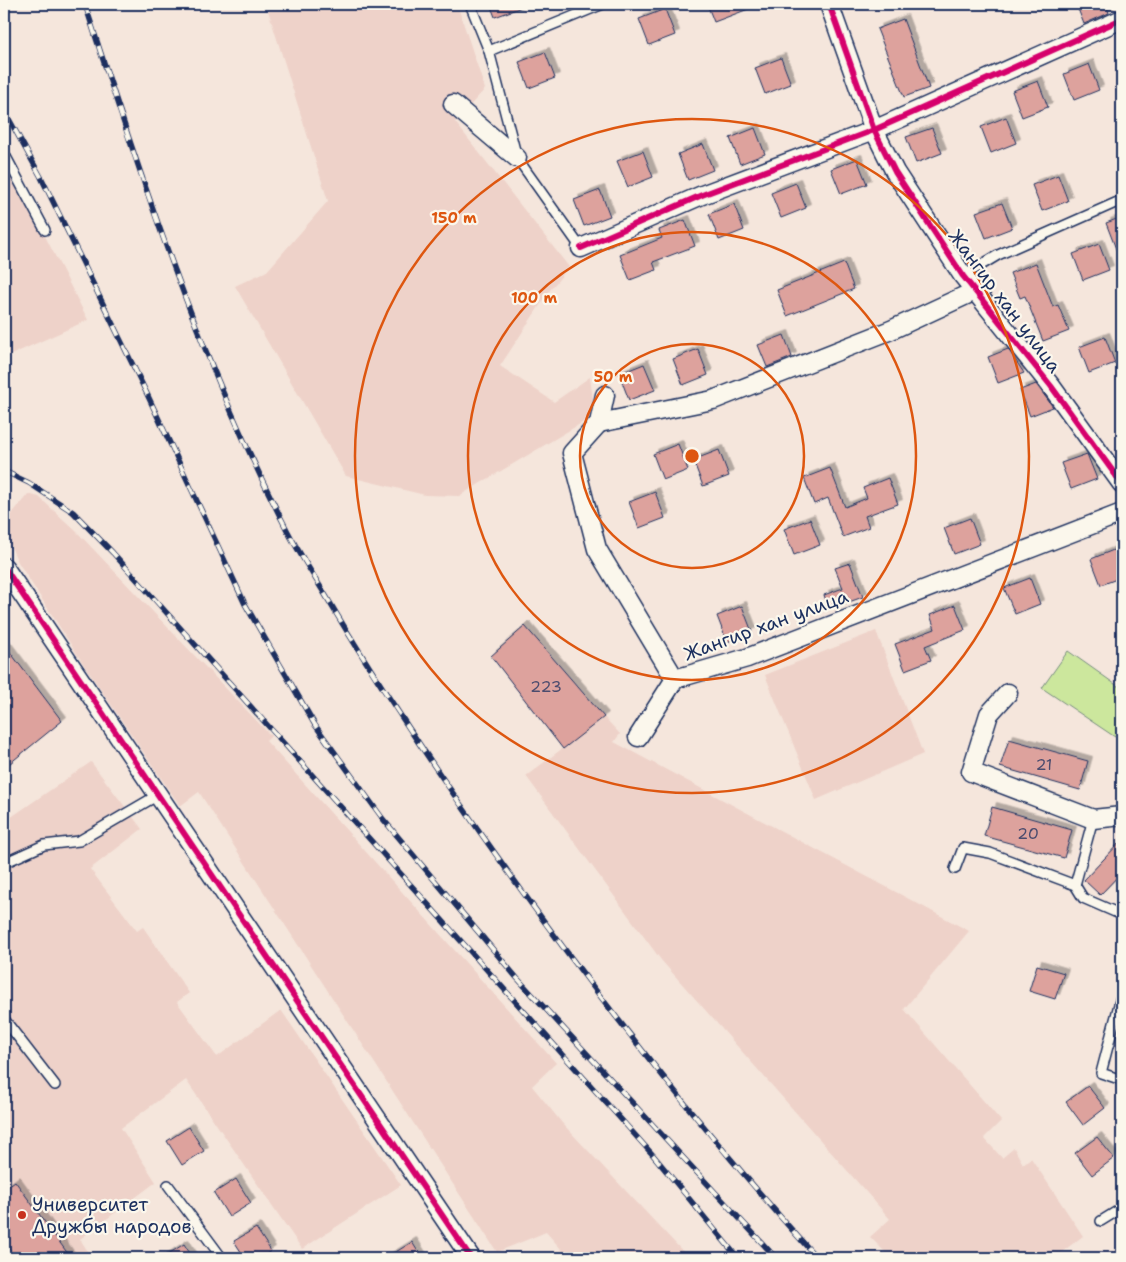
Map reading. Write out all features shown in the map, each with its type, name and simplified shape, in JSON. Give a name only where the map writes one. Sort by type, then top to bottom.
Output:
[{"type":"street","name":"Жангир хан улица","points":[[829,4],[874,130],[895,172],[963,276],[1051,386],[1122,484]]},
{"type":"street","points":[[580,248],[702,195],[874,130],[1122,19]]},
{"type":"street","points":[[453,104],[517,158]]},
{"type":"street","name":"Жангир хан улица","points":[[599,423],[713,400],[891,330],[975,291]]},
{"type":"street","name":"Жангир хан улица","points":[[605,396],[599,423],[572,453],[597,549],[675,679]]},
{"type":"street","name":"Жангир хан улица","points":[[638,737],[675,679],[747,658],[1122,513]]},
{"type":"street","points":[[4,567],[471,1258]]},
{"type":"street","points":[[1008,693],[990,714],[971,772],[1094,819],[1122,816]]},
{"type":"lane","points":[[470,4],[489,51],[517,158],[580,248]]},
{"type":"lane","points":[[489,51],[603,4]]},
{"type":"lane","points":[[4,153],[45,230]]},
{"type":"lane","points":[[963,276],[998,255],[1122,200]]},
{"type":"lane","points":[[4,864],[44,845],[79,841],[158,795]]},
{"type":"lane","points":[[1075,885],[1094,819]]},
{"type":"lane","points":[[955,869],[962,848],[990,853],[1075,885],[1083,898],[1122,915]]},
{"type":"lane","points":[[1122,993],[1101,1073],[1122,1080]]},
{"type":"lane","points":[[4,1019],[55,1085]]},
{"type":"lane","points":[[168,1185],[222,1258]]},
{"type":"lane","points":[[1101,1221],[1122,1208]]},
{"type":"shaded area","points":[[266,4],[457,4],[485,89],[455,122],[569,267],[550,290],[500,366],[554,402],[590,377],[595,415],[459,496],[425,495],[346,476],[235,286],[267,271],[328,201]]},
{"type":"shaded area","points":[[4,156],[88,320],[4,358]]},
{"type":"shaded area","points":[[28,494],[39,497],[77,532],[271,736],[266,741],[556,1063],[532,1086],[562,1123],[689,1258],[569,1258],[546,1232],[497,1252],[199,792],[180,806],[84,665],[18,562],[4,532],[7,520]]},
{"type":"shaded area","points":[[876,631],[923,754],[816,800],[765,675]]},
{"type":"shaded area","points":[[604,717],[620,734],[614,742],[969,931],[904,1009],[1001,1121],[984,1138],[1002,1158],[1014,1148],[1023,1164],[1031,1158],[1083,1236],[1054,1258],[891,1258],[870,1237],[890,1219],[661,960],[526,776]]},
{"type":"shaded area","points":[[91,762],[142,829],[90,869],[137,931],[143,927],[189,993],[177,1002],[217,1057],[281,1010],[401,1185],[302,1249],[186,1080],[121,1128],[156,1182],[80,1239],[92,1258],[4,1258],[4,822]]},
{"type":"green space","points":[[1068,651],[1122,689],[1122,726],[1115,737],[1042,688]]},
{"type":"building","points":[[490,4],[527,4],[527,5],[495,17]]},
{"type":"building","points":[[707,4],[759,4],[759,5],[714,22]]},
{"type":"building","points":[[1076,4],[1106,4],[1109,13],[1084,24]]},
{"type":"building","points":[[665,9],[675,35],[649,45],[639,19]]},
{"type":"building","points":[[903,19],[929,88],[904,97],[877,29]]},
{"type":"building","points":[[545,52],[555,78],[529,88],[519,62]]},
{"type":"building","points":[[781,58],[791,84],[765,94],[755,68]]},
{"type":"building","points":[[1089,64],[1099,90],[1074,100],[1064,74]]},
{"type":"building","points":[[1038,81],[1048,107],[1022,117],[1012,91]]},
{"type":"building","points":[[1006,117],[1016,143],[991,153],[981,127]]},
{"type":"building","points":[[755,128],[765,154],[740,164],[730,138]]},
{"type":"building","points":[[932,128],[942,153],[916,163],[906,137]]},
{"type":"building","points":[[703,144],[713,170],[688,180],[678,154]]},
{"type":"building","points":[[643,151],[653,177],[628,187],[617,161]]},
{"type":"building","points":[[857,159],[867,184],[841,194],[831,169]]},
{"type":"building","points":[[1058,175],[1068,201],[1042,211],[1032,185]]},
{"type":"building","points":[[796,183],[806,208],[781,218],[771,193]]},
{"type":"building","points":[[600,190],[610,216],[584,226],[574,200]]},
{"type":"building","points":[[1002,203],[1012,228],[986,238],[976,212]]},
{"type":"building","points":[[734,204],[744,230],[719,240],[709,214]]},
{"type":"building","points":[[1122,217],[1122,261],[1121,262],[1106,223]]},
{"type":"building","points":[[685,220],[695,246],[653,262],[656,270],[630,280],[620,255],[662,238],[659,230]]},
{"type":"building","points":[[1099,244],[1109,270],[1083,280],[1073,254]]},
{"type":"building","points":[[844,263],[854,289],[787,316],[777,290]]},
{"type":"building","points":[[1036,263],[1053,307],[1058,305],[1069,331],[1043,341],[1025,296],[1020,298],[1010,273]]},
{"type":"building","points":[[784,335],[792,357],[767,367],[758,345]]},
{"type":"building","points":[[1105,337],[1115,363],[1089,373],[1079,347]]},
{"type":"building","points":[[698,349],[708,375],[683,385],[673,359]]},
{"type":"building","points":[[1008,349],[1024,373],[998,383],[988,357]]},
{"type":"building","points":[[644,364],[655,390],[629,400],[619,374]]},
{"type":"building","points":[[1036,384],[1053,407],[1030,416],[1020,390]]},
{"type":"building","points":[[678,444],[688,470],[663,480],[653,454]]},
{"type":"building","points":[[719,450],[729,476],[703,486],[693,460]]},
{"type":"building","points":[[1087,454],[1097,479],[1071,489],[1061,463]]},
{"type":"building","points":[[830,468],[845,507],[867,498],[863,488],[888,478],[898,504],[865,516],[869,527],[843,537],[828,498],[814,504],[804,478]]},
{"type":"building","points":[[655,492],[665,518],[639,528],[629,502]]},
{"type":"building","points":[[970,518],[980,544],[954,554],[944,528]]},
{"type":"building","points":[[810,519],[820,545],[794,555],[784,529]]},
{"type":"building","points":[[1116,549],[1122,564],[1122,577],[1101,585],[1091,559]]},
{"type":"building","points":[[850,563],[863,597],[829,609],[824,595],[843,588],[835,568]]},
{"type":"building","points":[[1030,578],[1040,604],[1015,614],[1004,588]]},
{"type":"building","points":[[955,605],[965,630],[925,646],[931,660],[905,670],[895,644],[935,629],[930,615]]},
{"type":"building","points":[[742,606],[752,632],[727,642],[717,616]]},
{"type":"building","points":[[525,626],[604,717],[563,749],[491,656]]},
{"type":"building","points":[[4,644],[62,721],[4,768]]},
{"type":"building","points":[[1009,739],[1088,761],[1080,790],[1000,767]]},
{"type":"building","points":[[992,807],[1072,830],[1064,858],[984,836]]},
{"type":"building","points":[[1122,840],[1122,872],[1100,895],[1084,880]]},
{"type":"building","points":[[1037,965],[1064,973],[1055,999],[1029,991]]},
{"type":"building","points":[[1088,1086],[1105,1108],[1083,1125],[1066,1102]]},
{"type":"building","points":[[189,1127],[204,1151],[182,1165],[167,1141]]},
{"type":"building","points":[[1097,1137],[1114,1158],[1092,1175],[1075,1153]]},
{"type":"building","points":[[236,1179],[251,1203],[229,1217],[214,1193]]},
{"type":"building","name":"Университет Дружбы народов","points":[[15,1181],[71,1258],[16,1258],[4,1242],[4,1189]]},
{"type":"building","points":[[256,1228],[271,1251],[260,1258],[245,1258],[234,1241]]},
{"type":"building","points":[[412,1242],[422,1258],[386,1258]]},
{"type":"building","points":[[184,1244],[193,1258],[162,1258]]},
{"type":"railway","points":[[85,4],[128,137],[199,335],[254,463],[300,553],[354,642],[441,776],[529,901],[621,1023],[717,1143],[817,1258]]},
{"type":"railway","points":[[4,110],[41,177],[148,396],[245,604],[315,725],[383,819],[517,978],[776,1258]]},
{"type":"railway","points":[[4,471],[29,483],[73,512],[113,553],[653,1155],[738,1258]]},
{"type":"cycle path","points":[[829,4],[874,130],[895,172],[963,276],[1051,386],[1122,484]]},
{"type":"cycle path","points":[[581,248],[702,195],[874,130],[1122,19]]},
{"type":"cycle path","points":[[4,567],[471,1258]]},
{"type":"place","name":"Университет Дружбы народов","points":[[22,1215]]}]
